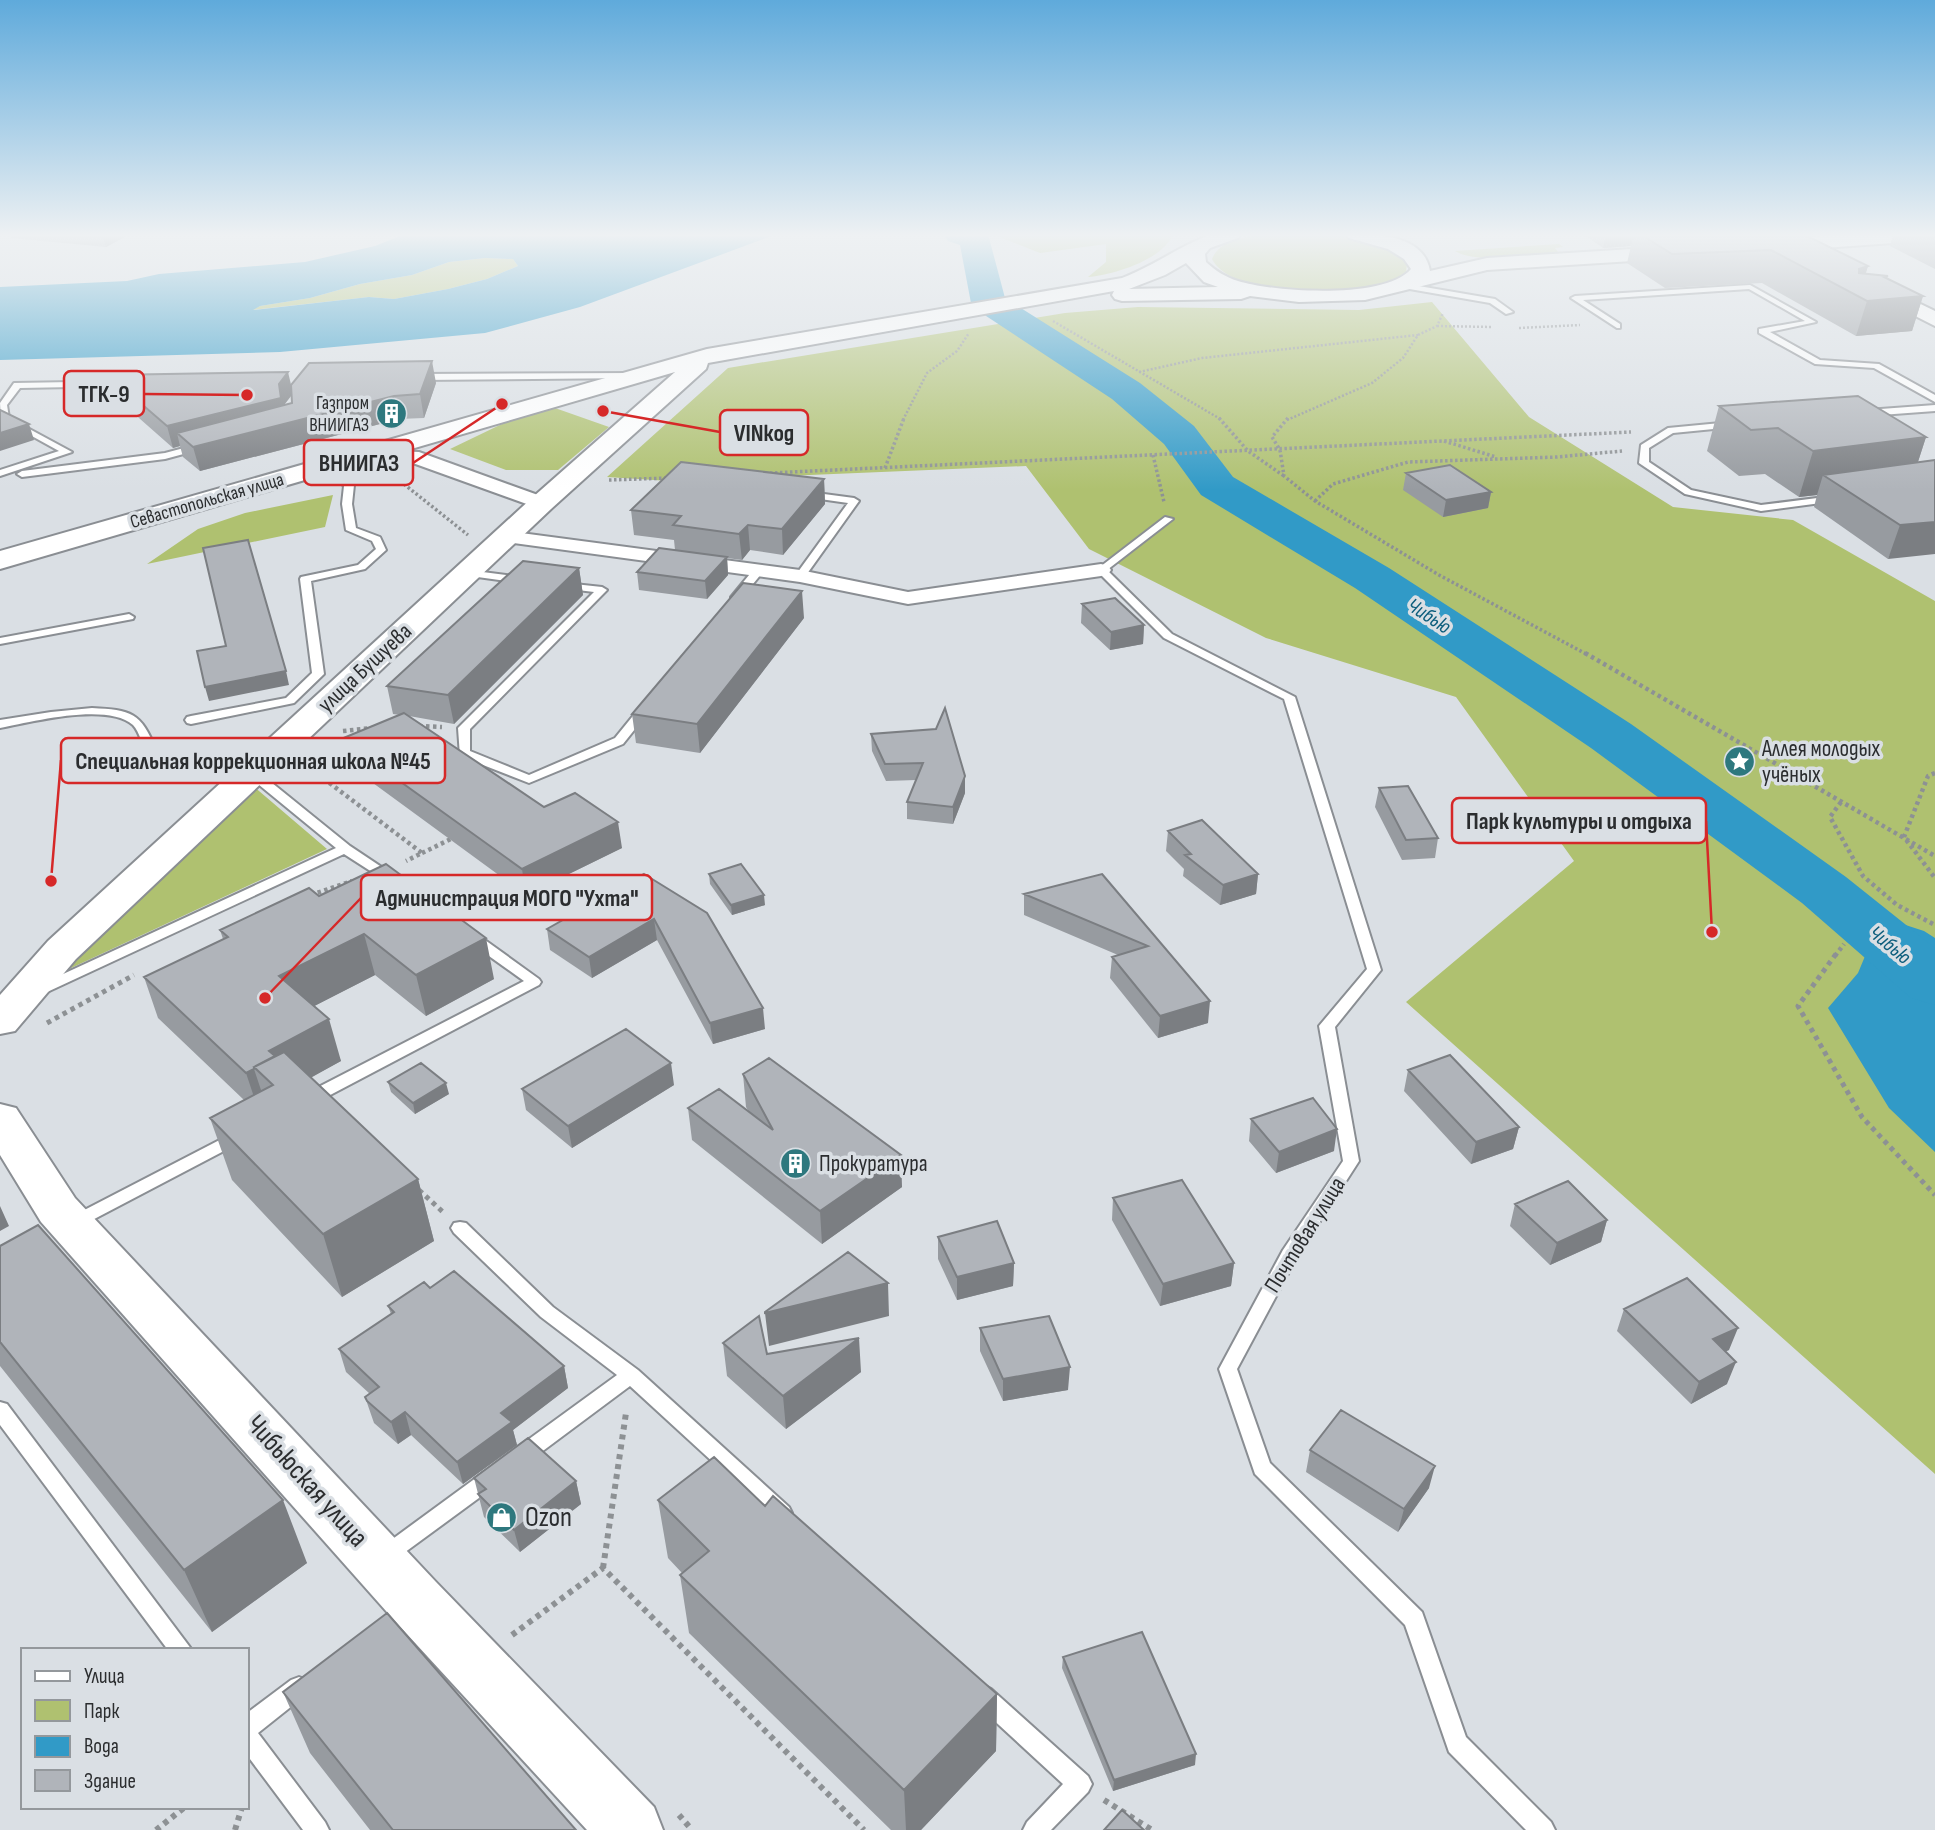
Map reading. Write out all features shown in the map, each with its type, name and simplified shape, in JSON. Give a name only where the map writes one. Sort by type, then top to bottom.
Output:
[{"type":"main road","name":"Севастопольская улица","points":[[0,560],[708,356],[955,319]]},
{"type":"main road","name":"улица Бушуева","points":[[11,1017],[62,950],[542,503],[708,356]]},
{"type":"main road","name":"Чибьюская улица","points":[[0,1118],[76,1239],[379,1560],[407,1606],[631,1830]]},
{"type":"street","points":[[365,456],[412,456],[542,503]]},
{"type":"street","points":[[506,537],[800,576],[908,598],[1101,570]]},
{"type":"lane","points":[[1607,319],[1617,326]]},
{"type":"lane","points":[[1807,319],[1812,322],[1762,331],[1818,362],[1876,366],[1935,399]]},
{"type":"lane","points":[[404,378],[645,374]]},
{"type":"lane","points":[[0,475],[67,452],[5,419],[3,405],[17,385],[145,382]]},
{"type":"lane","points":[[1860,414],[1935,408]]},
{"type":"lane","points":[[1740,424],[1671,430],[1644,447],[1644,463],[1688,492],[1761,508],[1843,498]]},
{"type":"lane","points":[[0,475],[165,456],[204,446]]},
{"type":"lane","points":[[191,720],[290,701],[318,674],[305,579],[362,567],[381,550],[376,540],[351,530],[347,504],[349,485],[328,467]]},
{"type":"lane","points":[[800,576],[854,501],[802,495]]},
{"type":"lane","points":[[1101,570],[1168,519]]},
{"type":"lane","points":[[723,613],[758,570]]},
{"type":"lane","name":"Почтовая улица","points":[[1101,570],[1168,636],[1289,698],[1374,970],[1327,1026],[1351,1161],[1289,1255],[1228,1369],[1262,1468],[1414,1619],[1457,1744],[1543,1830]]},
{"type":"lane","points":[[467,573],[602,590],[464,728],[464,753],[529,779],[619,741],[654,699]]},
{"type":"lane","points":[[0,641],[129,617]]},
{"type":"lane","points":[[0,724],[54,715],[116,711],[137,722],[151,752],[187,766],[249,776],[345,849],[404,888]]},
{"type":"lane","points":[[11,1017],[345,849]]},
{"type":"lane","points":[[292,1108],[534,982],[458,927]]},
{"type":"lane","points":[[76,1239],[255,1127]]},
{"type":"lane","points":[[460,1228],[547,1312],[631,1375],[794,1524]]},
{"type":"lane","points":[[379,1560],[631,1375]]},
{"type":"lane","points":[[0,1409],[179,1648]]},
{"type":"lane","points":[[248,1726],[313,1677]]},
{"type":"lane","points":[[968,1682],[1080,1784],[1035,1830]]},
{"type":"lane","points":[[248,1738],[317,1830]]},
{"type":"path","points":[[885,468],[900,427],[926,374],[966,345],[964,319]]},
{"type":"path","points":[[1050,319],[1223,420],[1248,451],[1315,501],[1439,575],[1630,678],[1935,856]]},
{"type":"path","points":[[1138,372],[1202,358],[1418,335],[1437,326],[1440,319]]},
{"type":"path","points":[[1284,476],[1280,450],[1272,437],[1290,416],[1372,383],[1403,358],[1418,335]]},
{"type":"path","points":[[765,474],[1671,430]]},
{"type":"path","points":[[1440,440],[1502,459]]},
{"type":"path","points":[[1315,501],[1333,484],[1408,462],[1557,457],[1644,447]]},
{"type":"path","points":[[1153,455],[1168,519]]},
{"type":"path","points":[[349,485],[396,478],[472,538]]},
{"type":"path","points":[[570,478],[615,481],[670,478]]},
{"type":"path","points":[[416,726],[464,728]]},
{"type":"path","points":[[339,731],[378,728]]},
{"type":"path","points":[[298,759],[422,853]]},
{"type":"path","points":[[1903,837],[1928,776],[1935,773]]},
{"type":"path","points":[[1841,802],[1830,817],[1863,877],[1897,905],[1935,925]]},
{"type":"path","points":[[306,897],[383,872],[456,837]]},
{"type":"path","points":[[1903,837],[1935,878]]},
{"type":"path","points":[[1844,944],[1798,1006],[1863,1117],[1935,1195]]},
{"type":"path","points":[[11,1017],[135,974]]},
{"type":"path","points":[[409,1180],[460,1228]]},
{"type":"path","points":[[510,1636],[603,1568],[631,1375]]},
{"type":"path","points":[[603,1568],[864,1830]]},
{"type":"path","points":[[1080,1784],[1152,1830]]},
{"type":"path","points":[[156,1830],[182,1809]]},
{"type":"path","points":[[235,1830],[241,1809]]},
{"type":"green space","points":[[1026,319],[1447,319],[1529,417],[1673,507],[1793,520],[1935,601],[1935,1474],[1406,1002],[1574,861],[1456,697],[1266,638],[1089,549],[1026,466],[670,481],[607,477],[728,368]]},
{"type":"green space","points":[[555,408],[609,427],[558,470],[506,470],[450,449],[504,423]]},
{"type":"green space","points":[[333,495],[325,527],[147,564],[198,529],[245,513]]},
{"type":"green space","points":[[252,785],[327,849],[56,975]]},
{"type":"water","points":[[0,319],[535,319],[485,333],[280,352],[0,360]]},
{"type":"water","points":[[1887,919],[1924,931],[1935,938],[1935,1152],[1889,1108],[1828,1008],[1858,973],[1868,949],[1854,937]]},
{"type":"building","points":[[432,361],[420,394],[394,396],[193,447],[177,433],[292,403],[291,385],[309,363]]},
{"type":"building","points":[[288,372],[279,384],[281,398],[167,426],[108,375]]},
{"type":"building","points":[[1858,396],[1926,437],[1813,451],[1778,428],[1751,430],[1719,406]]},
{"type":"building","points":[[0,410],[29,424],[0,433]]},
{"type":"building","points":[[1935,460],[1935,522],[1900,525],[1823,475]]},
{"type":"building","points":[[681,462],[824,479],[782,529],[748,525],[739,534],[673,525],[681,516],[631,510]]},
{"type":"building","points":[[1450,465],[1491,492],[1446,500],[1406,473]]},
{"type":"building","points":[[248,540],[286,671],[205,687],[197,651],[226,646],[203,548]]},
{"type":"building","points":[[659,548],[727,557],[705,581],[637,572]]},
{"type":"building","points":[[523,561],[579,568],[448,695],[387,686]]},
{"type":"building","points":[[743,583],[802,591],[697,724],[632,714]]},
{"type":"building","points":[[1115,598],[1144,625],[1111,632],[1082,604]]},
{"type":"building","points":[[945,708],[965,776],[953,807],[907,802],[923,763],[885,764],[871,734],[936,729]]},
{"type":"building","points":[[404,713],[544,807],[575,793],[618,822],[522,869],[341,739]]},
{"type":"building","points":[[1408,786],[1438,838],[1406,840],[1379,788]]},
{"type":"building","points":[[1202,820],[1258,874],[1223,885],[1185,855],[1191,854],[1168,831]]},
{"type":"building","points":[[386,864],[486,938],[416,975],[364,934],[279,976],[329,1019],[269,1051],[275,1056],[246,1073],[144,977],[228,937],[220,930],[309,888],[319,896]]},
{"type":"building","points":[[741,864],[764,895],[731,905],[709,874]]},
{"type":"building","points":[[644,874],[707,913],[763,1008],[710,1023],[654,919],[589,957],[547,929]]},
{"type":"building","points":[[1102,874],[1210,1001],[1160,1016],[1112,957],[1148,946],[1024,894]]},
{"type":"building","points":[[626,1029],[671,1063],[568,1126],[522,1089]]},
{"type":"building","points":[[284,1052],[418,1179],[323,1234],[210,1118],[273,1085],[254,1067]]},
{"type":"building","points":[[1450,1055],[1519,1127],[1476,1142],[1408,1070]]},
{"type":"building","points":[[769,1058],[901,1155],[820,1211],[688,1108],[719,1089],[773,1130],[743,1074]]},
{"type":"building","points":[[421,1063],[446,1083],[413,1103],[388,1082]]},
{"type":"building","points":[[1313,1098],[1337,1129],[1279,1152],[1251,1119]]},
{"type":"building","points":[[1182,1180],[1234,1263],[1163,1284],[1113,1198]]},
{"type":"building","points":[[1568,1181],[1607,1220],[1557,1243],[1515,1204]]},
{"type":"building","points":[[997,1221],[1014,1263],[957,1277],[938,1237]]},
{"type":"building","points":[[38,1225],[283,1500],[184,1570],[0,1342],[0,1246]]},
{"type":"building","points":[[848,1252],[888,1283],[765,1313],[765,1312]]},
{"type":"building","points":[[454,1271],[564,1366],[501,1413],[512,1422],[457,1462],[405,1412],[391,1422],[367,1401],[365,1397],[379,1387],[339,1349],[394,1312],[388,1306],[424,1282],[430,1288]]},
{"type":"building","points":[[1687,1278],[1738,1328],[1713,1339],[1736,1362],[1699,1382],[1624,1309]]},
{"type":"building","points":[[759,1316],[767,1354],[859,1338],[783,1396],[723,1343]]},
{"type":"building","points":[[1049,1316],[1070,1367],[1003,1379],[980,1328]]},
{"type":"building","points":[[1341,1410],[1435,1466],[1404,1509],[1310,1450]]},
{"type":"building","points":[[528,1438],[576,1481],[514,1530],[478,1494],[486,1489],[474,1478]]},
{"type":"building","points":[[714,1457],[765,1506],[773,1496],[997,1694],[904,1790],[680,1575],[709,1551],[658,1500]]},
{"type":"building","points":[[387,1613],[576,1830],[393,1830],[283,1692]]},
{"type":"building","points":[[1142,1632],[1196,1754],[1114,1780],[1063,1657]]},
{"type":"building","points":[[1122,1810],[1144,1830],[1104,1830]]},
{"type":"waterway","name":"Чибью","points":[[1015,319],[1126,391],[1179,435],[1217,486],[1372,578],[1611,736],[1824,890],[1935,983]]},
{"type":"place","name":"ТГК-9","points":[[247,395]]},
{"type":"place","name":"ВНИИГАЗ","points":[[502,404]]},
{"type":"place","name":"VINкод","points":[[603,411]]},
{"type":"place","name":"Газпром ВНИИГАЗ","points":[[392,414]]},
{"type":"place","name":"Аллея молодых учёных","points":[[1739,762]]},
{"type":"place","name":"Специальная коррекционная школа №45","points":[[51,881]]},
{"type":"place","name":"Парк культуры и отдыха","points":[[1712,932]]},
{"type":"place","name":"Администрация МОГО \"Ухта\"","points":[[265,998]]},
{"type":"place","name":"Прокуратура","points":[[796,1164]]},
{"type":"place","name":"Ozon","points":[[502,1517]]}]
